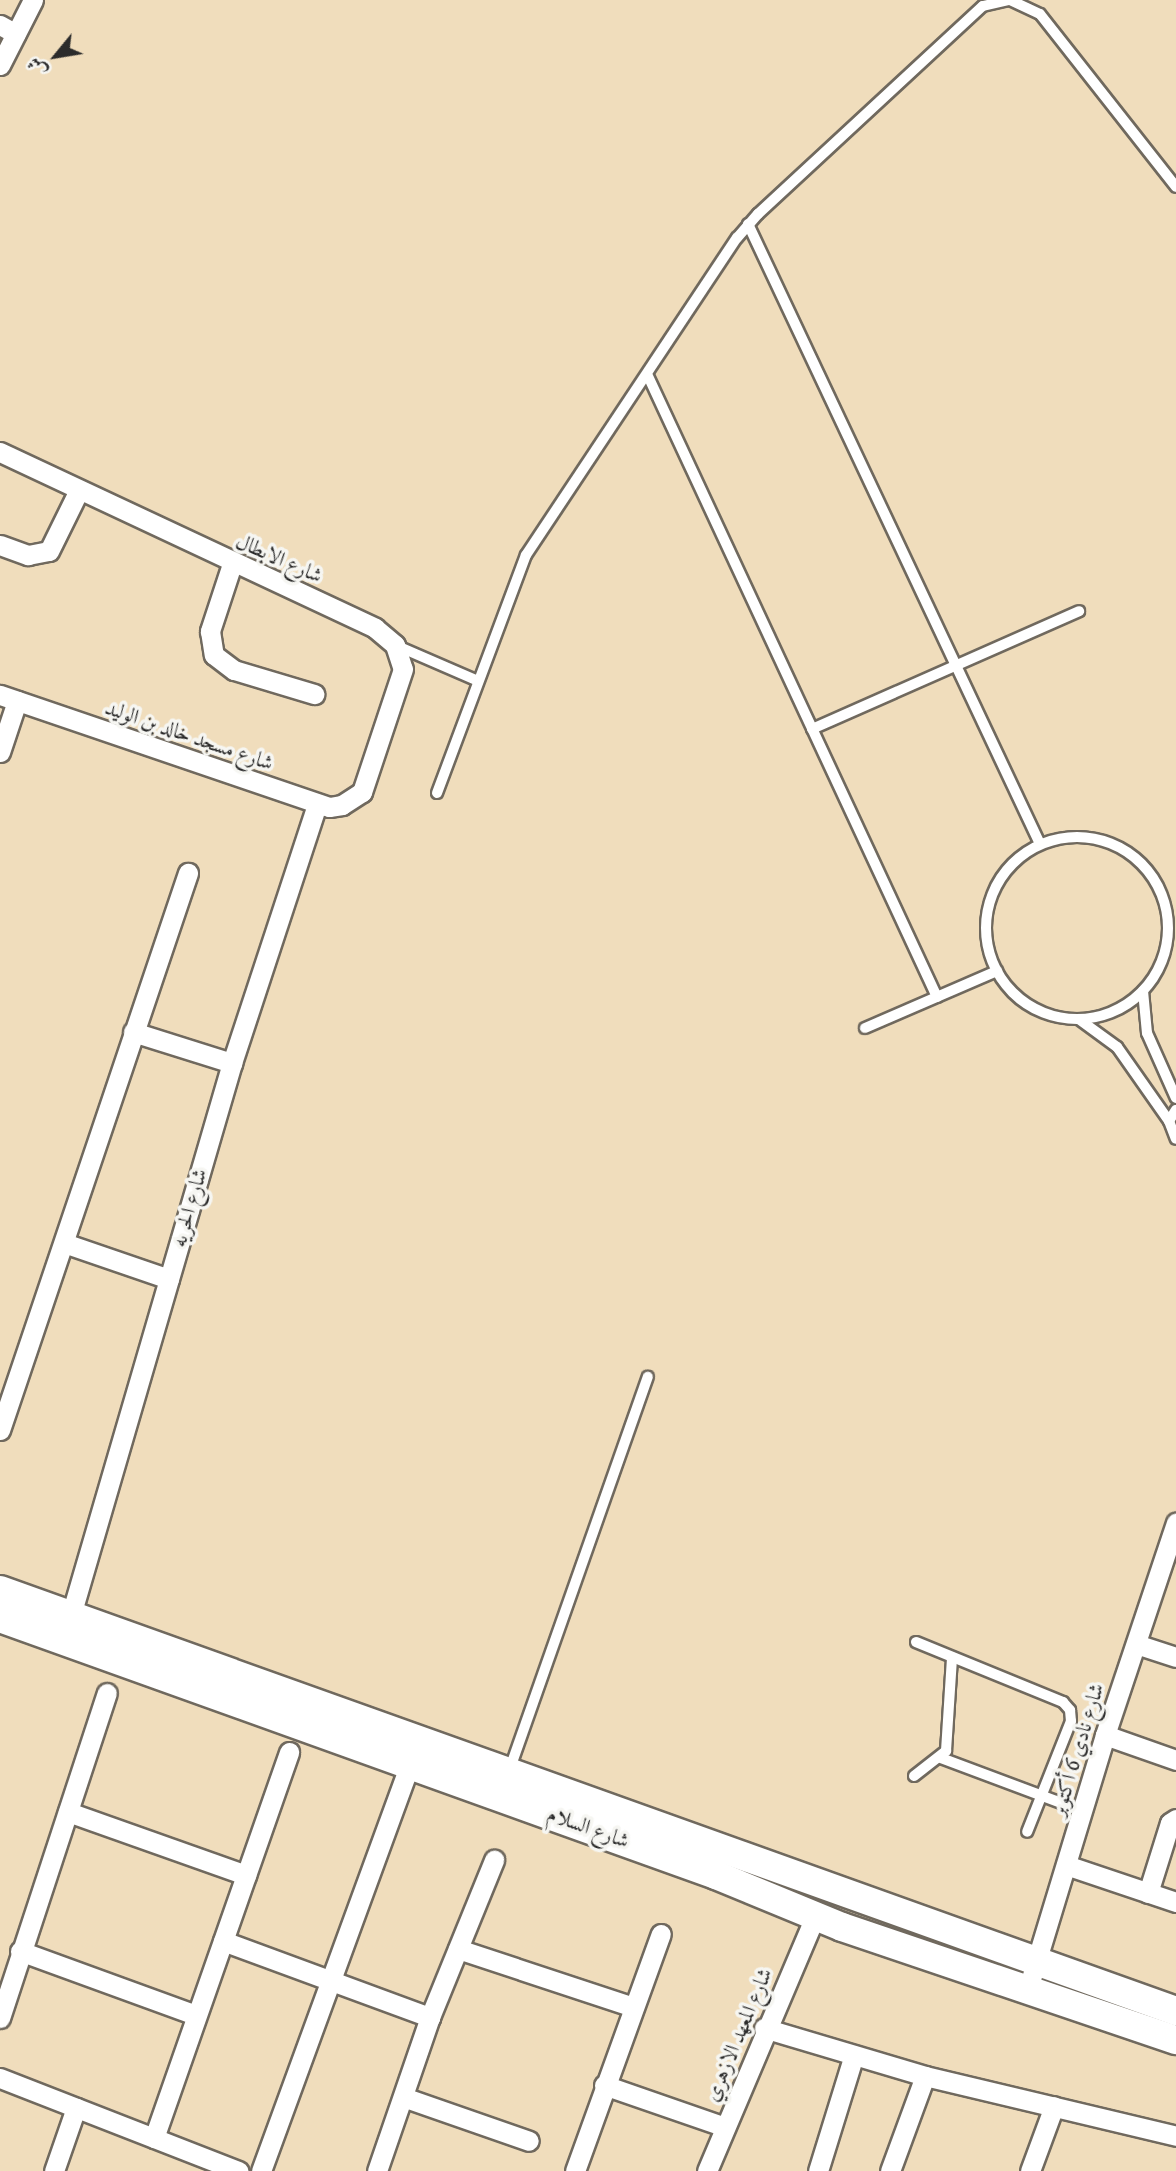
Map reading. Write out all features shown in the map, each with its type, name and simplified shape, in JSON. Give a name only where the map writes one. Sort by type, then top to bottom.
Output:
[{"type":"street","points":[[0,65],[8,30],[33,0]]},
{"type":"street","name":"شارع الابطال","points":[[0,452],[232,564],[375,628],[395,645]]},
{"type":"street","points":[[0,545],[28,555],[49,551],[79,490]]},
{"type":"street","points":[[232,564],[210,631],[214,655],[234,670],[314,694]]},
{"type":"street","name":"شارع مسجد خالد بن الوليد","points":[[9,698],[317,804],[342,806],[362,792],[403,669],[395,645]]},
{"type":"street","points":[[0,752],[9,698]]},
{"type":"street","name":"شارع الحريه","points":[[71,1615],[232,1063],[317,804]]},
{"type":"street","points":[[0,1430],[132,1032],[188,873]]},
{"type":"street","points":[[132,1032],[232,1063]]},
{"type":"street","points":[[64,1243],[169,1279]]},
{"type":"street","name":"شارع نادي 6 أكتوبر","points":[[1027,1992],[1105,1735],[1176,1523]]},
{"type":"street","name":"شارع السلام","points":[[0,1590],[1176,2011]]},
{"type":"street","name":"شارع السلام","points":[[1,1622],[410,1764],[716,1875],[815,1917],[1027,1992],[1176,2039]]},
{"type":"street","points":[[1136,1644],[1176,1657]]},
{"type":"street","points":[[0,2018],[107,1693]]},
{"type":"street","points":[[1105,1735],[1176,1760]]},
{"type":"street","points":[[154,2138],[289,1752]]},
{"type":"street","points":[[261,2171],[410,1764]]},
{"type":"street","points":[[68,1812],[246,1875]]},
{"type":"street","points":[[1148,1893],[1170,1823],[1176,1819]]},
{"type":"street","points":[[716,1875],[726,1848]]},
{"type":"street","points":[[377,2171],[430,2017],[494,1860]]},
{"type":"street","points":[[1066,1865],[1176,1902]]},
{"type":"street","name":"شارع المعهد الازهري","points":[[707,2171],[764,2028],[815,1917]]},
{"type":"street","points":[[575,2171],[661,1934]]},
{"type":"street","points":[[223,1941],[430,2017]]},
{"type":"street","points":[[458,1949],[634,2007]]},
{"type":"street","points":[[20,1951],[196,2015]]},
{"type":"street","points":[[764,2028],[925,2076],[1176,2136]]},
{"type":"street","points":[[818,2171],[854,2055]]},
{"type":"street","points":[[890,2171],[925,2076]]},
{"type":"street","points":[[0,2078],[237,2171]]},
{"type":"street","points":[[604,2085],[725,2127]]},
{"type":"street","points":[[403,2097],[529,2141]]},
{"type":"street","points":[[1030,2171],[1054,2106]]},
{"type":"street","points":[[54,2171],[76,2108]]},
{"type":"lane","points":[[437,793],[526,555],[748,224],[983,6],[1001,0],[1021,2],[1040,14],[1176,187]]},
{"type":"lane","points":[[748,224],[1040,844]]},
{"type":"lane","points":[[648,376],[937,997]]},
{"type":"lane","points":[[812,729],[1079,611]]},
{"type":"lane","points":[[395,645],[478,681]]},
{"type":"lane","points":[[1168,918],[1149,871],[1122,849],[1082,837],[1040,844],[1013,862],[988,906],[986,939],[997,971],[1031,1007],[1079,1019],[1110,1039],[1169,1121],[1176,1139]]},
{"type":"lane","points":[[1079,1019],[1114,1012],[1143,991],[1163,957],[1168,918],[1176,906]]},
{"type":"lane","points":[[865,1028],[997,971]]},
{"type":"lane","points":[[1143,991],[1147,1033],[1176,1098]]},
{"type":"lane","points":[[1169,1121],[1176,1110]]},
{"type":"lane","points":[[509,1771],[649,1377]]},
{"type":"lane","points":[[916,1642],[1063,1702],[1070,1710],[1071,1720],[1027,1832]]},
{"type":"lane","points":[[914,1776],[941,1758],[948,1743],[952,1657]]},
{"type":"lane","points":[[941,1758],[1083,1811]]}]
